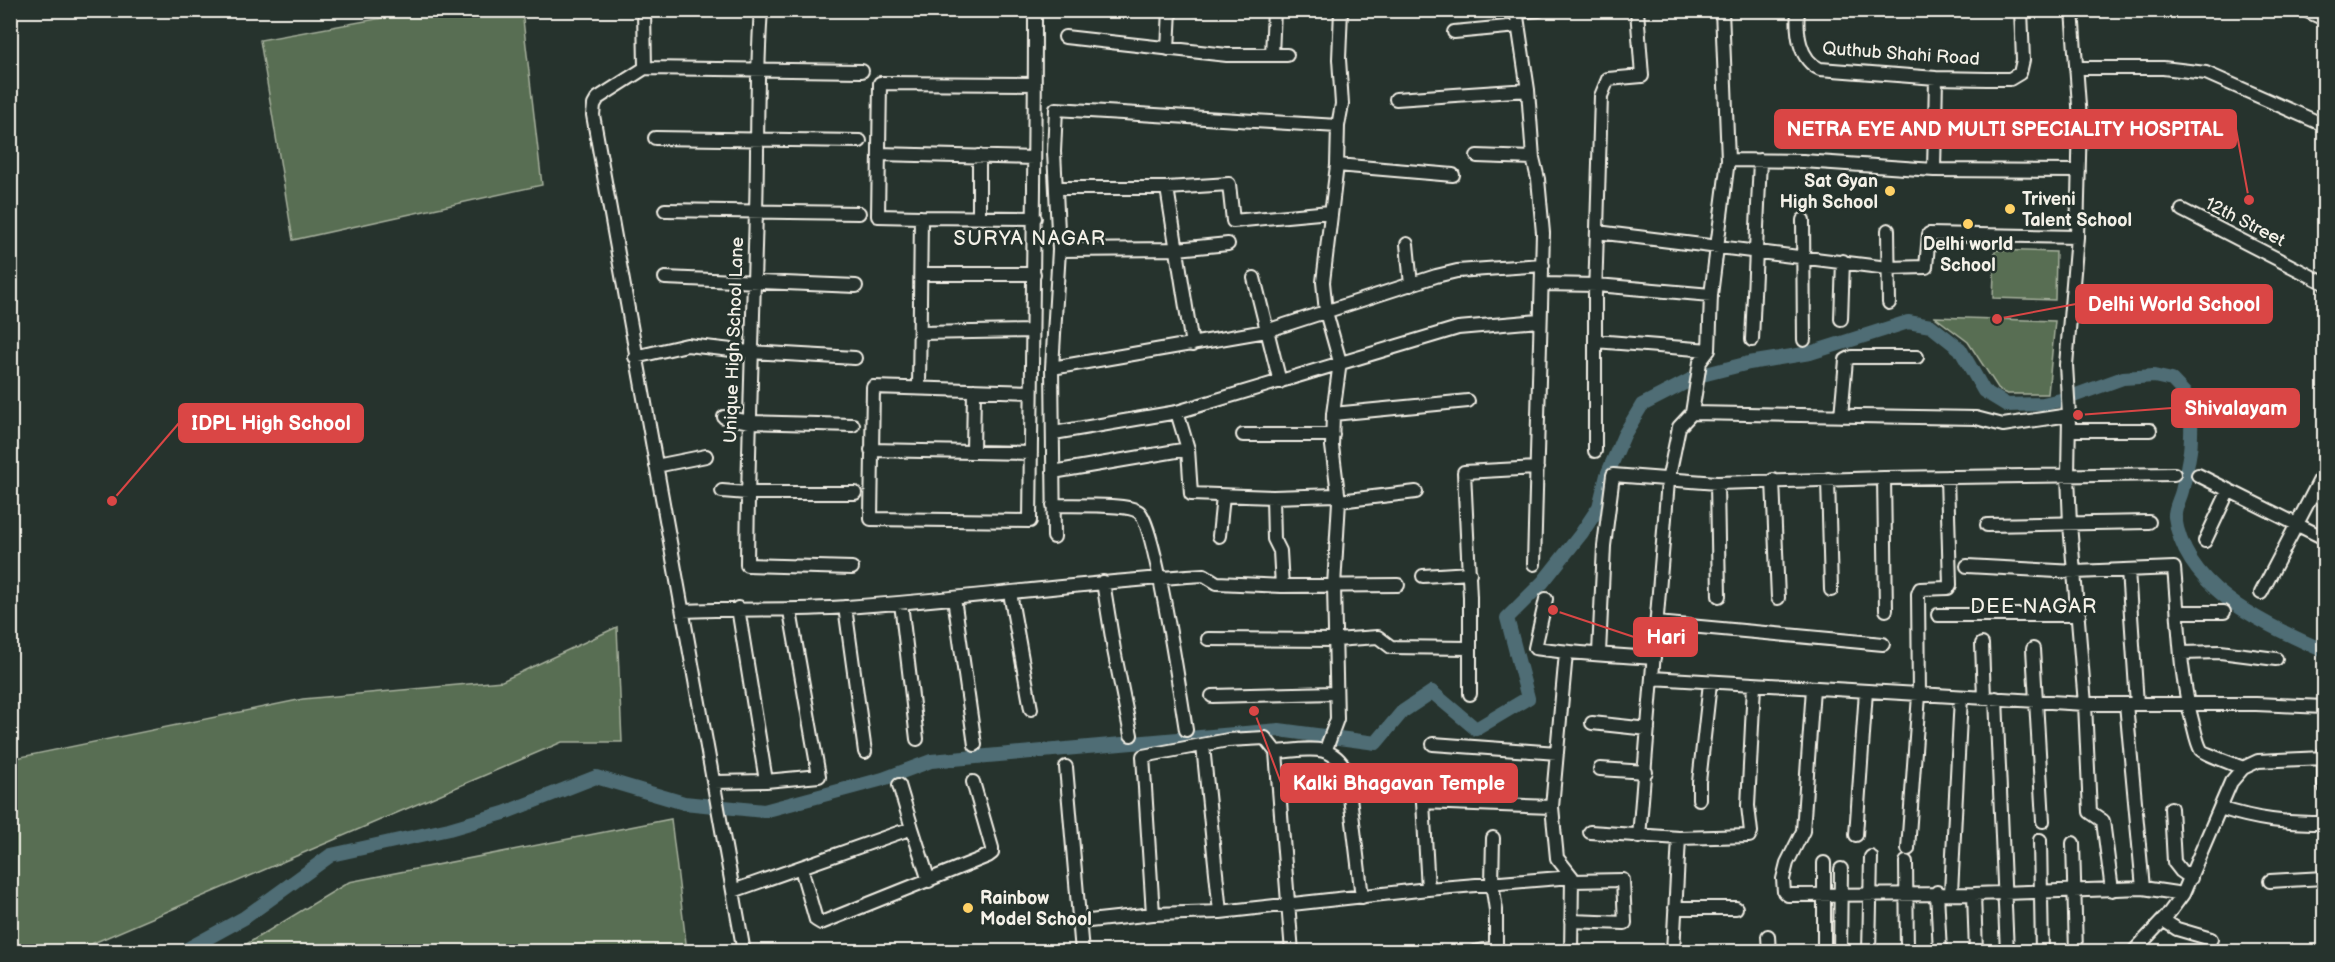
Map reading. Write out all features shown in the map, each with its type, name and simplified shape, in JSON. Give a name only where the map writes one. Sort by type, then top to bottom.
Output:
[{"type":"street","points":[[644,10],[645,68]]},
{"type":"street","name":"Unique High School Lane","points":[[761,10],[757,70],[756,210],[750,352],[747,565],[852,568]]},
{"type":"street","points":[[1031,392],[873,387],[871,519],[1030,521],[1031,453],[1031,392],[1031,331],[1035,218],[1035,10]]},
{"type":"street","points":[[1168,49],[1170,10]]},
{"type":"street","points":[[1272,55],[1274,10]]},
{"type":"street","points":[[1326,749],[1337,719],[1334,586],[1338,498],[1332,446],[1333,414],[1340,362],[1326,312],[1323,282],[1342,104],[1339,59],[1341,10]]},
{"type":"street","points":[[1534,564],[1539,321],[1543,265],[1540,197],[1533,158],[1528,90],[1516,11],[1539,10]]},
{"type":"street","points":[[1595,451],[1595,296],[1601,96],[1608,79],[1642,76],[1637,10]]},
{"type":"street","points":[[1639,837],[1668,481],[1679,427],[1692,413],[1700,362],[1709,350],[1711,295],[1728,160],[1722,10]]},
{"type":"street","name":"Quthub Shahi Road","points":[[1798,10],[1802,50],[1811,65],[1820,69],[1936,78],[2010,79],[2016,77],[2023,68],[2021,10]]},
{"type":"street","points":[[2072,10],[2080,119],[2077,237],[2066,365],[2070,524],[2079,615],[2090,812],[2103,822],[2112,890]]},
{"type":"street","points":[[2305,10],[2325,19]]},
{"type":"street","points":[[1454,32],[1518,26]]},
{"type":"street","points":[[1065,37],[1227,55],[1287,55]]},
{"type":"street","points":[[744,951],[636,357],[594,105],[608,91],[645,68],[862,71]]},
{"type":"street","points":[[2076,68],[2163,68],[2206,73],[2325,125]]},
{"type":"street","points":[[1934,170],[1936,78]]},
{"type":"street","points":[[1035,84],[880,83],[878,216],[1035,218]]},
{"type":"street","points":[[1396,99],[1528,90]]},
{"type":"street","points":[[1054,537],[1052,368],[1059,250],[1054,152],[1056,109],[1338,126]]},
{"type":"street","points":[[655,138],[860,141]]},
{"type":"street","points":[[879,154],[1034,158]]},
{"type":"street","points":[[979,156],[979,217]]},
{"type":"street","points":[[1477,156],[1533,158]]},
{"type":"street","points":[[1728,160],[1803,161],[1934,170],[2079,171]]},
{"type":"street","points":[[1752,340],[1760,160]]},
{"type":"street","points":[[1337,165],[1453,175]]},
{"type":"street","points":[[1057,188],[1167,188],[1230,184],[1233,221],[1330,212]]},
{"type":"street","points":[[1167,188],[1192,345]]},
{"type":"street","points":[[665,210],[859,213]]},
{"type":"street","name":"12th Street","points":[[2182,210],[2325,283]]},
{"type":"street","points":[[919,388],[921,217]]},
{"type":"street","points":[[1803,220],[1804,339]]},
{"type":"street","points":[[1888,230],[1888,303]]},
{"type":"street","points":[[1597,232],[1887,268],[1926,267],[1929,234],[2077,237]]},
{"type":"street","points":[[1059,250],[1177,249],[1228,244]]},
{"type":"street","points":[[1407,244],[1411,285]]},
{"type":"street","points":[[1841,319],[1843,261]]},
{"type":"street","points":[[1052,368],[1266,331],[1436,276],[1457,272],[1543,265]]},
{"type":"street","points":[[921,274],[1034,274]]},
{"type":"street","points":[[665,278],[856,286]]},
{"type":"street","points":[[1254,278],[1280,382]]},
{"type":"street","points":[[1542,284],[1597,285],[1711,295]]},
{"type":"street","points":[[1054,433],[1177,412],[1458,328],[1539,321]]},
{"type":"street","points":[[920,333],[1031,331]]},
{"type":"street","points":[[1595,341],[1709,350]]},
{"type":"street","points":[[636,357],[687,345],[750,352],[855,358]]},
{"type":"street","points":[[1841,416],[1846,360],[1852,357],[1917,357]]},
{"type":"street","points":[[973,452],[974,390]]},
{"type":"street","points":[[1333,414],[1468,401]]},
{"type":"street","points":[[1177,412],[1188,449],[1191,495],[1338,498],[1416,492]]},
{"type":"street","points":[[1692,413],[1976,418],[2003,425],[2069,415]]},
{"type":"street","points":[[724,417],[750,422],[853,425]]},
{"type":"street","points":[[2069,430],[2150,430]]},
{"type":"street","points":[[1243,435],[1333,435]]},
{"type":"street","points":[[1053,472],[1188,449]]},
{"type":"street","points":[[871,450],[1031,453]]},
{"type":"street","points":[[656,466],[706,456]]},
{"type":"street","points":[[1470,693],[1470,573],[1464,472],[1537,468]]},
{"type":"street","points":[[2261,593],[2325,472]]},
{"type":"street","points":[[1599,653],[1604,546],[1613,475],[1717,483],[1773,480],[2174,474]]},
{"type":"street","points":[[2198,475],[2325,538]]},
{"type":"street","points":[[1908,849],[1919,695],[1918,591],[1948,588],[1950,585],[1947,477]]},
{"type":"street","points":[[1884,478],[1886,610]]},
{"type":"street","points":[[1828,479],[1831,590]]},
{"type":"street","points":[[1773,480],[1778,598]]},
{"type":"street","points":[[1717,483],[1719,596]]},
{"type":"street","points":[[2205,541],[2229,490]]},
{"type":"street","points":[[722,491],[855,493]]},
{"type":"street","points":[[1220,536],[1223,496]]},
{"type":"street","points":[[1273,497],[1274,539],[1280,551],[1282,586]]},
{"type":"street","points":[[1053,505],[1131,507],[1139,511],[1146,524],[1160,578],[1186,730]]},
{"type":"street","points":[[1987,525],[2149,522]]},
{"type":"street","points":[[1967,566],[2075,572],[2174,568],[2187,705],[2202,752],[2243,768]]},
{"type":"street","points":[[2128,570],[2132,704],[2144,888]]},
{"type":"street","points":[[1423,576],[1470,573]]},
{"type":"street","points":[[683,611],[738,608],[790,611],[1204,575],[1217,583],[1282,586],[1398,585]]},
{"type":"street","points":[[1103,582],[1131,735]]},
{"type":"street","points":[[1010,593],[1031,708]]},
{"type":"street","points":[[954,598],[975,745]]},
{"type":"street","points":[[1546,599],[1534,648],[1566,653],[1599,653],[1654,658]]},
{"type":"street","points":[[901,603],[917,739]]},
{"type":"street","points":[[845,607],[865,752]]},
{"type":"street","points":[[738,608],[766,781]]},
{"type":"street","points":[[714,782],[766,781],[819,776],[790,611]]},
{"type":"street","points":[[2178,612],[2224,612]]},
{"type":"street","points":[[1938,615],[2079,615]]},
{"type":"street","points":[[1657,623],[1883,644]]},
{"type":"street","points":[[1208,639],[1335,640],[1378,637],[1391,648],[1469,648]]},
{"type":"street","points":[[1982,644],[1990,698],[2007,951]]},
{"type":"street","points":[[2032,649],[2043,821]]},
{"type":"street","points":[[2182,653],[2220,652],[2276,659]]},
{"type":"street","points":[[1566,653],[1552,807],[1557,858],[1572,879],[1571,951]]},
{"type":"street","points":[[1652,678],[2085,704],[2325,707]]},
{"type":"street","points":[[1699,799],[1710,683]]},
{"type":"street","points":[[1590,832],[1639,837],[1749,836],[1751,832],[1748,806],[1754,685]]},
{"type":"street","points":[[1813,688],[1803,831],[1786,863],[1782,879],[1784,892],[1788,895],[1937,892],[1974,894],[2144,888],[2183,894]]},
{"type":"street","points":[[1856,835],[1866,691]]},
{"type":"street","points":[[1212,696],[1335,693]]},
{"type":"street","points":[[1950,893],[1961,697]]},
{"type":"street","points":[[1592,723],[1648,729]]},
{"type":"street","points":[[1153,915],[1142,759],[1147,754],[1228,740],[1256,737],[1268,740],[1276,752],[1292,951]]},
{"type":"street","points":[[1433,744],[1557,753]]},
{"type":"street","points":[[1203,746],[1220,912]]},
{"type":"street","points":[[1276,752],[1326,749],[1341,760],[1347,772],[1362,897]]},
{"type":"street","points":[[2325,753],[2325,786]]},
{"type":"street","points":[[2133,951],[2163,920],[2183,894],[2231,782],[2243,768],[2258,761],[2324,758]]},
{"type":"street","points":[[1066,767],[1082,951]]},
{"type":"street","points":[[1600,769],[1646,772]]},
{"type":"street","points":[[1347,772],[1410,778],[1419,784],[1423,802],[1428,889]]},
{"type":"street","points":[[801,868],[818,923],[929,881],[992,853],[973,782]]},
{"type":"street","points":[[899,786],[929,881]]},
{"type":"street","points":[[1423,802],[1552,807]]},
{"type":"street","points":[[2171,808],[2174,862],[2191,878]]},
{"type":"street","points":[[2220,808],[2251,818],[2283,823],[2325,823]]},
{"type":"street","points":[[733,891],[912,828]]},
{"type":"street","points":[[1474,951],[1495,950],[1496,910],[1492,884],[1493,838]]},
{"type":"street","points":[[1673,951],[1679,838]]},
{"type":"street","points":[[2040,840],[2042,951]]},
{"type":"street","points":[[2073,843],[2076,951]]},
{"type":"street","points":[[1869,951],[1871,857]]},
{"type":"street","points":[[1824,862],[1824,951]]},
{"type":"street","points":[[1906,862],[1907,951]]},
{"type":"street","points":[[1840,951],[1841,869]]},
{"type":"street","points":[[2270,881],[2325,878]]},
{"type":"street","points":[[1080,922],[1290,906],[1428,889],[1492,884],[1572,879],[1623,880],[1625,923],[1571,921]]},
{"type":"street","points":[[1937,892],[1940,951]]},
{"type":"street","points":[[1974,894],[1976,951]]},
{"type":"street","points":[[1675,908],[1736,908]]},
{"type":"street","points":[[2163,920],[2177,929],[2211,939]]},
{"type":"street","points":[[1768,936],[1769,951]]},
{"type":"green space","points":[[421,11],[522,11],[542,185],[293,240],[260,40]]},
{"type":"green space","points":[[1995,250],[2056,252],[2055,300],[1993,298]]},
{"type":"green space","points":[[1935,317],[2055,321],[2048,394],[2007,394],[2000,391],[1968,342]]},
{"type":"green space","points":[[617,627],[622,742],[562,742],[75,951],[11,951],[11,759],[303,699],[502,681]]},
{"type":"green space","points":[[671,819],[687,951],[235,951],[349,882]]},
{"type":"waterway","points":[[182,952],[244,918],[331,855],[449,829],[504,813],[596,777],[684,803],[764,811],[883,779],[931,761],[1279,730],[1376,743],[1402,712],[1432,692],[1476,729],[1528,698],[1507,618],[1543,582],[1599,507],[1607,475],[1624,435],[1642,405],[1698,376],[1749,363],[1810,353],[1908,322],[1931,326],[1960,349],[1984,391],[2007,405],[2043,404],[2065,399],[2123,378],[2154,376],[2172,380],[2191,400],[2190,451],[2175,517],[2182,543],[2194,565],[2211,585],[2232,602],[2278,629],[2324,651]]},
{"type":"place","name":"Sat Gyan High School","points":[[1890,191]]},
{"type":"place","name":"NETRA EYE AND MULTI SPECIALITY HOSPITAL","points":[[2249,200]]},
{"type":"place","name":"Triveni Talent School","points":[[2010,209]]},
{"type":"place","name":"Delhi world School","points":[[1968,224]]},
{"type":"place","name":"Delhi World School","points":[[1997,319]]},
{"type":"place","name":"Shivalayam","points":[[2078,415]]},
{"type":"place","name":"IDPL High School","points":[[112,501]]},
{"type":"place","name":"Hari","points":[[1553,610]]},
{"type":"place","name":"Kalki Bhagavan Temple","points":[[1254,711]]},
{"type":"place","name":"Rainbow Model School","points":[[968,908]]},
{"type":"district","name":"SURYA NAGAR","points":[[1030,239]]},
{"type":"district","name":"DEE NAGAR","points":[[2034,607]]}]
